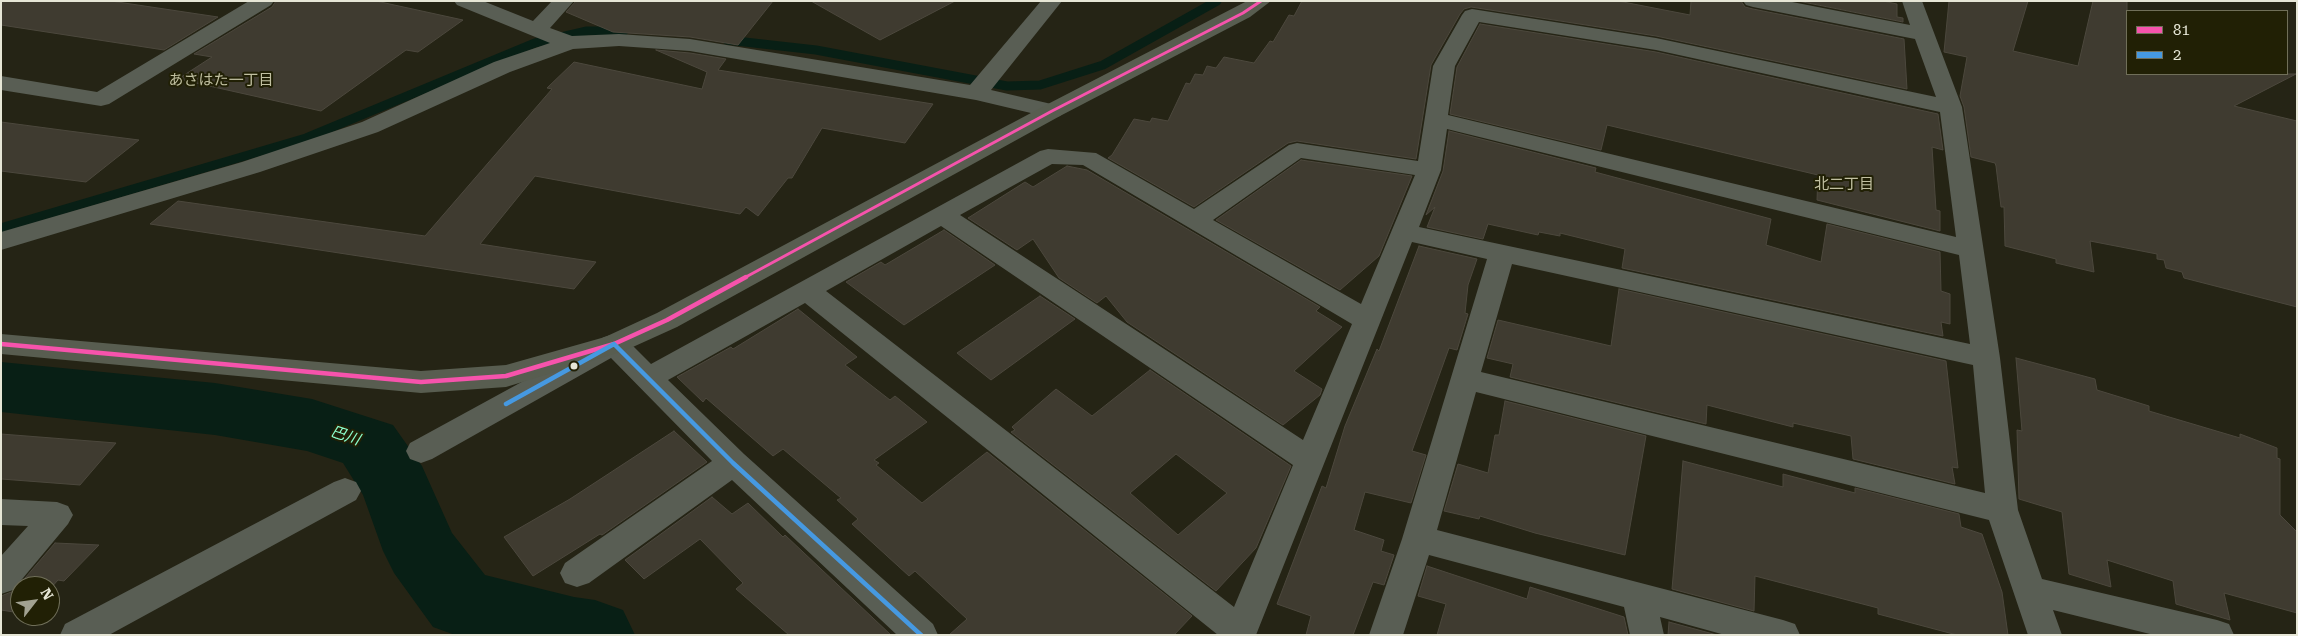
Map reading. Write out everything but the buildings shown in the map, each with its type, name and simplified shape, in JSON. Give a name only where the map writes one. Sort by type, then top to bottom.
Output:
[{"type":"main road","points":[[1,344],[421,382],[506,376],[614,344],[667,320],[1052,111],[1157,59],[1262,1]]},
{"type":"street","points":[[1,83],[101,99],[264,1]]},
{"type":"street","points":[[464,1],[570,44]]},
{"type":"street","points":[[536,30],[564,1]]},
{"type":"street","points":[[976,92],[1052,1]]},
{"type":"street","points":[[1753,1],[1924,34]]},
{"type":"street","points":[[1912,1],[1951,107],[1986,358],[2002,510],[2045,635]]},
{"type":"street","points":[[807,290],[1240,633],[1429,170],[1444,66],[1472,15],[1656,44],[1951,107]]},
{"type":"street","points":[[1,241],[251,167],[361,130],[502,67],[570,44],[619,40],[690,45],[976,92],[1052,111]]},
{"type":"street","points":[[1436,119],[1971,249]]},
{"type":"street","points":[[1195,220],[1297,150],[1429,170]]},
{"type":"street","points":[[647,379],[1048,156],[1088,158],[1368,321]]},
{"type":"street","points":[[942,215],[1311,461]]},
{"type":"street","points":[[1404,232],[1986,358]]},
{"type":"street","points":[[1386,635],[1418,539],[1502,253]]},
{"type":"street","points":[[421,451],[614,344],[733,464],[921,635]]},
{"type":"street","points":[[1465,379],[2002,510]]},
{"type":"street","points":[[577,573],[733,464]]},
{"type":"street","points":[[77,635],[345,491]]},
{"type":"street","points":[[1,512],[57,514],[1,580]]},
{"type":"street","points":[[1418,539],[1783,635]]},
{"type":"street","points":[[2030,590],[2147,626],[2217,635]]},
{"type":"street","points":[[1638,597],[1647,635]]},
{"type":"waterway","points":[[727,40],[816,50],[1007,86],[1040,85],[1103,65],[1217,1]]},
{"type":"waterway","points":[[1,228],[306,138],[535,43],[587,31],[624,31]]},
{"type":"waterway","name":"巴川","points":[[1,387],[215,409],[312,425],[368,444],[396,486],[421,551],[461,603],[574,632],[595,635]]},
{"type":"transit line","name":"81","points":[[1,344],[421,382],[506,376],[614,344],[667,320],[1052,111],[1243,13],[1261,1]]},
{"type":"transit line","name":"2","points":[[506,404],[614,344],[733,463],[921,635]]},
{"type":"district","name":"あさはた一丁目","points":[[221,81]]},
{"type":"district","name":"北二丁目","points":[[1844,185]]}]
